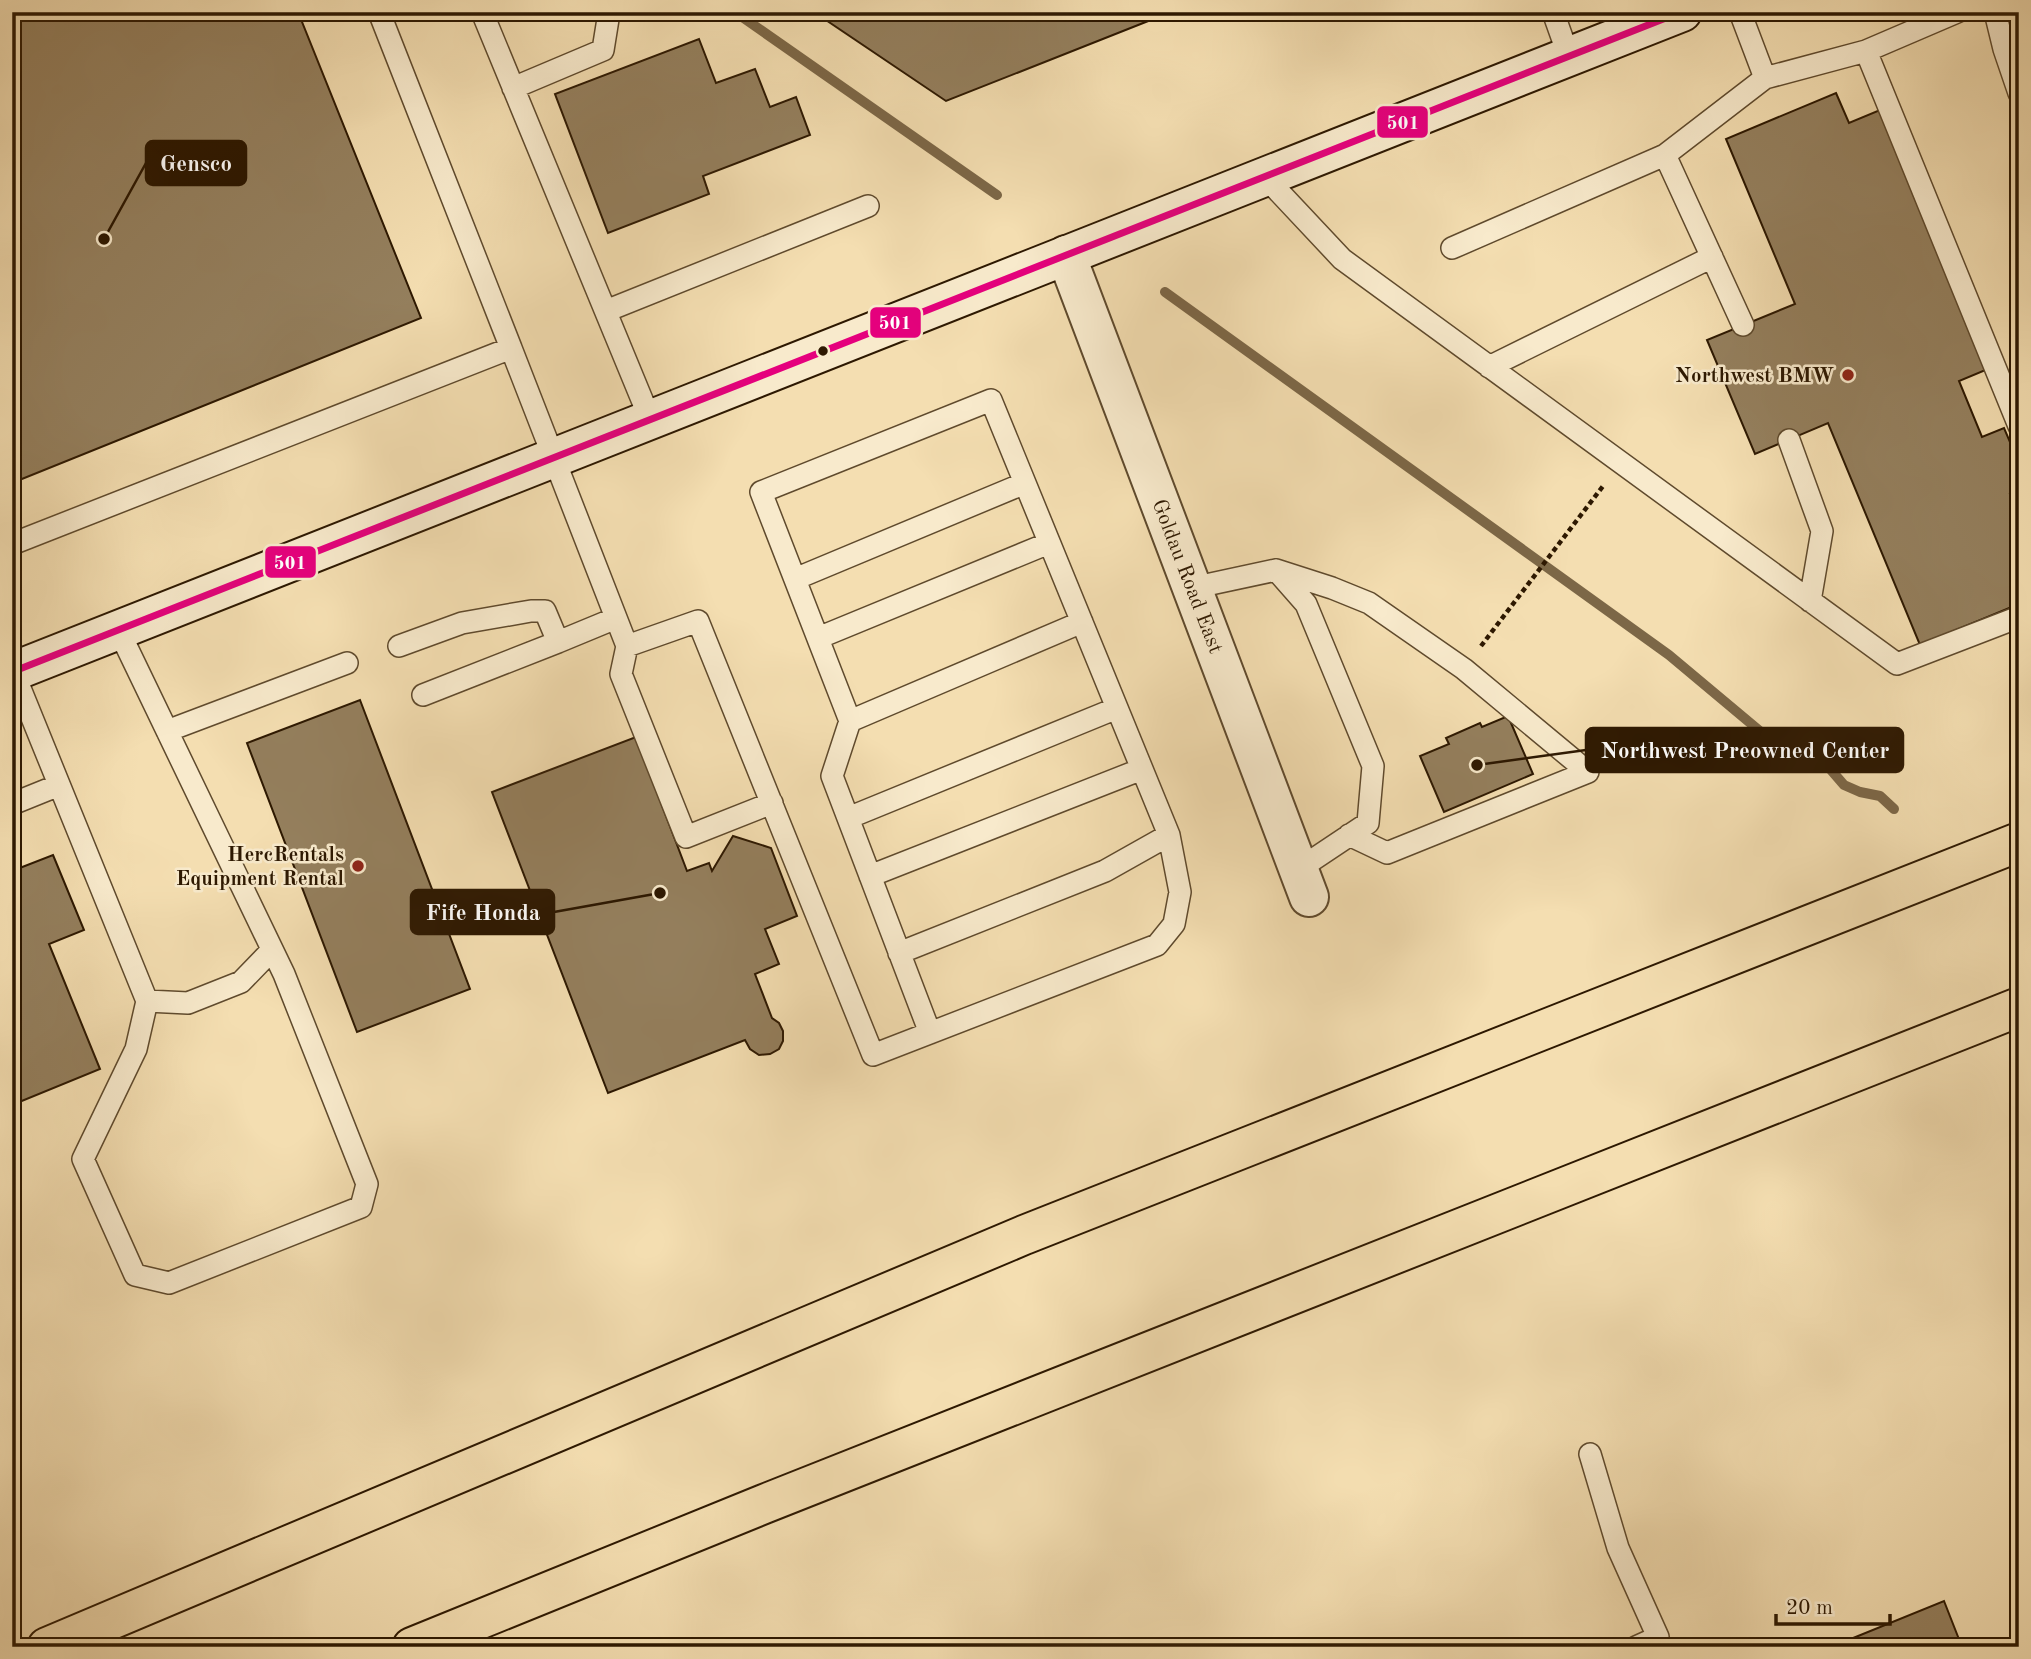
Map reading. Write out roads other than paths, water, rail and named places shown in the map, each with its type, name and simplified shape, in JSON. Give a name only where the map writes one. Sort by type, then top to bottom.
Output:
[{"type":"highway","points":[[47,1647],[1024,1235],[2019,842]]},
{"type":"highway","points":[[412,1647],[790,1493],[2019,1007]]},
{"type":"main road","points":[[13,671],[1682,12]]},
{"type":"main road","name":"Goldau Road East","points":[[1066,256],[1304,883]]},
{"type":"lane","points":[[379,12],[627,646],[621,674],[686,837],[772,803]]},
{"type":"lane","points":[[482,12],[650,419]]},
{"type":"lane","points":[[513,88],[603,50],[608,19],[604,12]]},
{"type":"lane","points":[[1553,12],[1569,57]]},
{"type":"lane","points":[[1740,12],[1765,78]]},
{"type":"lane","points":[[1452,248],[1665,155],[1765,78],[1866,51],[1928,17],[1957,12]]},
{"type":"lane","points":[[1996,12],[2004,49],[2019,93]]},
{"type":"lane","points":[[1866,51],[2019,426]]},
{"type":"lane","points":[[1665,155],[1742,325]]},
{"type":"lane","points":[[1265,177],[1342,259],[1897,664],[2019,617]]},
{"type":"lane","points":[[606,311],[868,206]]},
{"type":"lane","points":[[1489,367],[1712,257]]},
{"type":"lane","points":[[12,544],[511,348]]},
{"type":"lane","points":[[627,646],[698,621],[873,1055],[930,1033],[1157,945],[1174,924],[1180,892],[1169,835],[991,400],[761,492],[850,721],[832,776],[930,1033]]},
{"type":"lane","points":[[1789,440],[1822,531],[1810,601]]},
{"type":"lane","points":[[795,579],[1025,483]]},
{"type":"lane","points":[[818,638],[1049,543]]},
{"type":"lane","points":[[1192,588],[1276,570],[1323,584],[1369,603],[1464,669],[1588,772],[1387,853],[1349,835]]},
{"type":"lane","points":[[1276,570],[1306,604],[1373,766],[1368,823],[1349,835],[1304,883]]},
{"type":"lane","points":[[399,646],[462,623],[531,611],[545,611],[558,642]]},
{"type":"lane","points":[[423,695],[616,618]]},
{"type":"lane","points":[[850,721],[1082,622]]},
{"type":"lane","points":[[13,671],[147,1001],[136,1049],[83,1159],[135,1275],[169,1283],[361,1207],[367,1184],[272,950],[118,629]]},
{"type":"lane","points":[[167,731],[347,663]]},
{"type":"lane","points":[[848,818],[1117,708]]},
{"type":"lane","points":[[870,876],[1142,769]]},
{"type":"lane","points":[[12,804],[59,785]]},
{"type":"lane","points":[[899,953],[1105,871],[1169,835]]},
{"type":"lane","points":[[147,1001],[188,1003],[241,982],[272,950]]},
{"type":"lane","points":[[1590,1454],[1618,1549],[1658,1637],[1636,1647]]},
{"type":"waterway","points":[[735,12],[997,195]]},
{"type":"waterway","points":[[1165,292],[1669,655],[1761,732],[1806,741],[1844,785],[1880,796],[1894,809]]},
{"type":"place","name":"Gensco","points":[[104,239]]},
{"type":"place","name":"Northwest BMW","points":[[1848,375]]},
{"type":"place","name":"Northwest Preowned Center","points":[[1477,765]]},
{"type":"place","name":"HercRentals Equipment Rental","points":[[358,866]]},
{"type":"place","name":"Fife Honda","points":[[660,893]]}]
